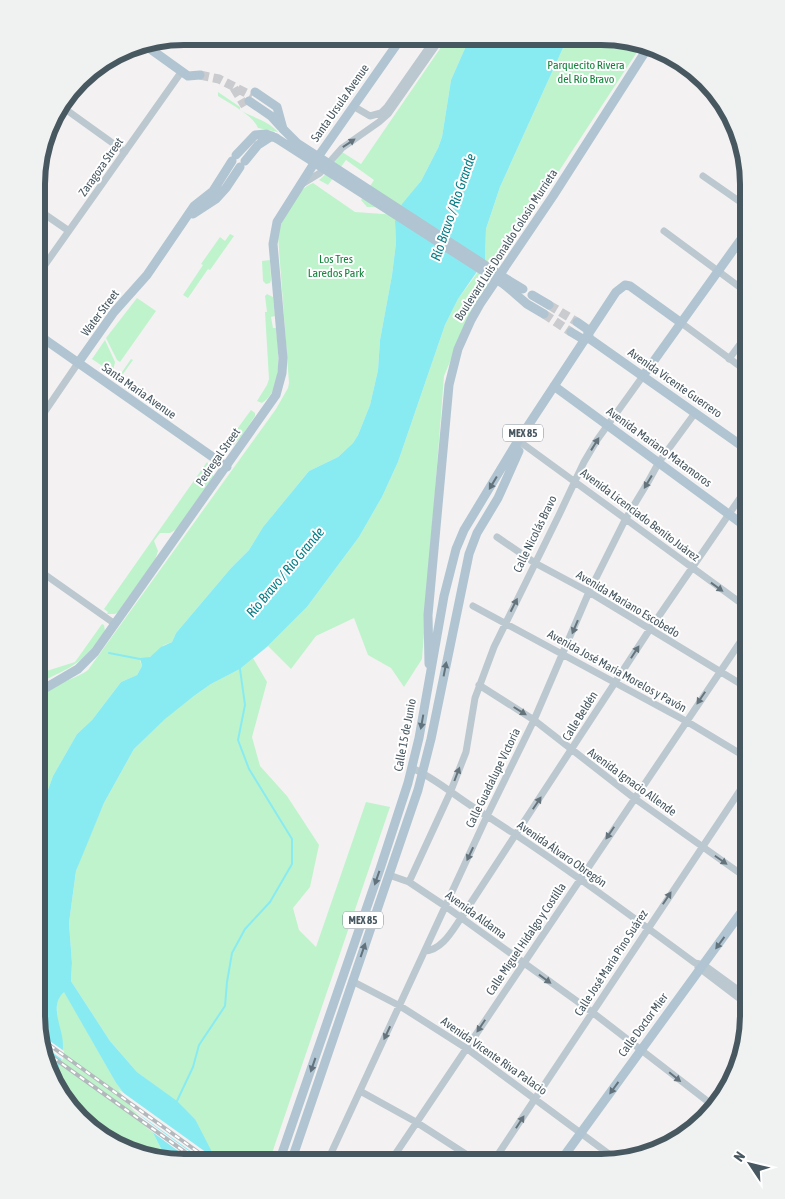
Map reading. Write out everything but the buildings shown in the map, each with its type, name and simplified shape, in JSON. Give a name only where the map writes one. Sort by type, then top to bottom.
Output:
[{"type":"main road","name":"Santa Ursula Avenue","points":[[300,185],[311,174],[355,102],[396,45]]},
{"type":"main road","points":[[151,49],[185,74],[200,75]]},
{"type":"main road","name":"Boulevard Luis Donaldo Colosio Murrieta","points":[[430,674],[427,635],[449,385],[462,338],[477,308],[558,189],[644,53]]},
{"type":"main road","points":[[250,99],[274,112],[283,129],[297,143],[507,283],[527,304],[544,314]]},
{"type":"main road","name":"Water Street","points":[[78,363],[114,312],[147,275],[194,206],[213,191],[234,158],[255,135],[260,134],[274,137]]},
{"type":"main road","points":[[185,220],[216,200],[258,145],[274,137],[507,283],[523,289]]},
{"type":"main road","name":"Pedregal Street","points":[[45,686],[78,669],[87,661],[227,467],[276,395],[280,385],[283,358],[274,232],[280,216],[300,185]]},
{"type":"main road","name":"Calle Nicolás Bravo","points":[[643,376],[740,240]]},
{"type":"main road","name":"Calle 15 de Junio","points":[[282,1154],[380,869],[412,768],[444,596],[453,559],[464,530],[616,292],[625,285],[630,286],[680,322]]},
{"type":"main road","points":[[532,294],[549,305]]},
{"type":"main road","points":[[571,332],[588,337],[587,329],[577,322]]},
{"type":"main road","name":"Avenida Vicente Guerrero","points":[[588,337],[740,445]]},
{"type":"main road","name":"Santa Maria Avenue","points":[[45,340],[227,467]]},
{"type":"main road","name":"Avenida Mariano Matamoros","points":[[556,388],[660,462],[740,522]]},
{"type":"main road","name":"Calle 15 de Junio","points":[[294,1154],[423,773],[469,554],[477,533],[498,498],[520,444]]},
{"type":"main road","points":[[430,594],[444,596]]},
{"type":"main road","points":[[430,674],[436,716]]},
{"type":"main road","name":"Calle Doctor Mier","points":[[566,1154],[699,966],[740,913]]},
{"type":"main road","points":[[322,1038],[332,1040]]},
{"type":"street","points":[[355,102],[364,114],[370,116],[381,113],[430,45]]},
{"type":"street","points":[[311,174],[320,173],[342,148],[388,114],[436,45]]},
{"type":"street","name":"Zaragoza Street","points":[[45,265],[125,152],[185,74]]},
{"type":"street","points":[[67,110],[125,152]]},
{"type":"street","points":[[702,176],[740,202]]},
{"type":"street","points":[[45,214],[69,231]]},
{"type":"street","points":[[664,231],[740,288]]},
{"type":"street","points":[[680,322],[740,367]]},
{"type":"street","points":[[728,359],[740,344]]},
{"type":"street","name":"Water Street","points":[[45,411],[78,363]]},
{"type":"street","name":"Calle Nicolás Bravo","points":[[409,882],[450,793],[466,752],[471,715],[479,685],[506,622],[560,515],[584,462],[607,425],[643,376]]},
{"type":"street","name":"Calle Guadalupe Victoria","points":[[331,1154],[487,816],[534,720],[590,592],[625,520],[660,462],[695,413]]},
{"type":"street","name":"Avenida Licenciado Benito Juárez","points":[[520,444],[574,481],[740,603]]},
{"type":"street","name":"Calle Beldén","points":[[425,951],[433,951],[442,943],[462,918],[650,629],[740,498]]},
{"type":"street","name":"Avenida Mariano Escobedo","points":[[497,537],[536,563],[590,592],[740,684]]},
{"type":"street","points":[[45,575],[115,624]]},
{"type":"street","name":"Avenida José María Morelos y Pavón","points":[[473,606],[506,622],[686,721],[740,754]]},
{"type":"street","name":"Calle Miguel Hidalgo y Costilla","points":[[395,1154],[740,642]]},
{"type":"street","name":"Avenida Ignacio Allende","points":[[479,685],[534,720],[634,798],[740,873]]},
{"type":"street","name":"Avenida Álvaro Obregón","points":[[412,768],[423,773],[579,879],[699,966],[740,999]]},
{"type":"street","name":"Calle José María Pino Suárez","points":[[498,1154],[740,789]]},
{"type":"street","name":"Avenida Aldama","points":[[389,874],[409,882],[462,918],[592,1012],[709,1102]]},
{"type":"street","name":"Avenida Álvaro Obregón","points":[[699,966],[740,992]]},
{"type":"street","name":"Avenida Vicente Riva Palacio","points":[[352,981],[400,1006],[466,1048],[609,1154]]},
{"type":"street","points":[[360,1091],[416,1122],[466,1154]]},
{"type":"green space","points":[[443,45],[466,45],[451,80],[442,137],[438,148],[421,181],[400,208],[367,207],[361,200],[374,180],[346,160],[328,185],[319,180],[326,174],[342,152],[361,164]]},
{"type":"green space","name":"Parquecito Rivera del Río Bravo","points":[[564,45],[619,46],[638,50],[496,267],[485,260],[486,229],[500,187]]},
{"type":"green space","points":[[218,92],[240,107],[240,110],[218,96]]},
{"type":"green space","points":[[242,111],[265,122],[278,132],[258,128]]},
{"type":"green space","name":"Los Tres Laredos Park","points":[[313,183],[355,212],[397,215],[395,221],[396,243],[380,340],[378,370],[370,405],[358,435],[353,443],[338,457],[309,471],[263,527],[249,550],[231,568],[176,633],[172,642],[164,645],[152,656],[140,661],[142,666],[137,675],[121,682],[92,720],[77,734],[53,776],[45,798],[45,692],[88,670],[276,409],[288,388],[278,236],[282,221],[290,205],[307,186]]},
{"type":"green space","points":[[230,234],[234,236],[210,270],[208,269],[188,298],[183,295],[220,237],[225,241]]},
{"type":"green space","points":[[270,260],[271,280],[270,283],[266,284],[263,281],[262,261]]},
{"type":"green space","points":[[483,265],[498,274],[463,331],[444,376],[422,659],[404,687],[391,668],[368,655],[354,618],[316,636],[291,669],[268,646],[307,607],[359,537],[382,497],[398,462],[445,325],[458,299]]},
{"type":"green space","points":[[267,294],[273,297],[275,316],[271,317],[273,328],[276,328],[278,368],[274,389],[262,403],[257,401],[269,379],[265,312],[267,312],[265,296]]},
{"type":"green space","points":[[137,298],[156,311],[120,362],[117,360],[106,338]]},
{"type":"green space","points":[[105,340],[115,362],[113,371],[120,375],[131,359],[133,360],[120,378],[92,359]]},
{"type":"green space","points":[[251,410],[255,413],[255,416],[234,445],[223,451],[217,450],[224,447]]},
{"type":"green space","points":[[207,462],[213,470],[213,477],[177,529],[170,533],[160,533],[154,541],[158,551],[155,560],[118,612],[107,614],[108,612],[104,609]]},
{"type":"green space","points":[[102,624],[104,625],[105,631],[84,657],[71,667],[45,679],[45,671],[75,662]]},
{"type":"green space","points":[[253,658],[267,682],[252,737],[260,766],[287,796],[319,845],[310,887],[293,908],[299,930],[316,947],[366,802],[390,807],[272,1154],[206,1154],[195,1119],[176,1101],[137,1072],[110,1041],[71,981],[72,963],[69,923],[76,871],[83,852],[104,803],[134,749],[165,718],[194,696],[211,684],[240,669]]},
{"type":"green space","points":[[64,991],[116,1083],[152,1131],[163,1152],[131,1143],[114,1135],[99,1125],[74,1100],[57,1071],[57,1004]]},
{"type":"water","name":"Río Bravo / Rio Grande","points":[[466,45],[564,45],[500,187],[486,229],[485,260],[458,299],[445,325],[398,462],[382,497],[359,537],[307,607],[268,646],[240,669],[211,684],[194,696],[165,719],[134,749],[104,803],[76,871],[69,923],[72,963],[71,981],[110,1041],[137,1072],[177,1101],[195,1119],[213,1154],[163,1152],[152,1131],[116,1083],[64,992],[60,997],[57,1007],[63,1047],[62,1058],[57,1070],[50,1051],[45,1015],[45,798],[53,776],[77,734],[92,720],[121,682],[137,675],[142,666],[140,658],[150,657],[161,647],[172,642],[176,633],[231,568],[249,550],[263,527],[309,471],[338,457],[353,443],[358,435],[370,405],[378,370],[380,340],[396,243],[395,221],[402,204],[421,181],[438,148],[442,137],[451,80]]},
{"type":"pier","points":[[47,1039],[64,1051],[63,1060],[50,1051]]},
{"type":"pier","points":[[118,1089],[208,1154],[195,1154],[133,1110]]},
{"type":"pier","points":[[135,1112],[193,1154],[182,1154],[147,1128]]},
{"type":"waterway","points":[[109,653],[140,659]]},
{"type":"waterway","points":[[177,1101],[193,1067],[199,1045],[225,1006],[232,953],[245,929],[270,902],[292,864],[292,839],[249,769],[238,740],[245,705],[240,669]]},
{"type":"tunnel","points":[[200,75],[219,79],[252,96]]},
{"type":"tunnel","points":[[234,88],[245,106]]},
{"type":"tunnel","points":[[549,305],[577,322]]},
{"type":"tunnel","points":[[544,314],[571,332]]},
{"type":"railway","points":[[49,1044],[201,1154]]},
{"type":"railway","points":[[52,1057],[188,1154]]}]
